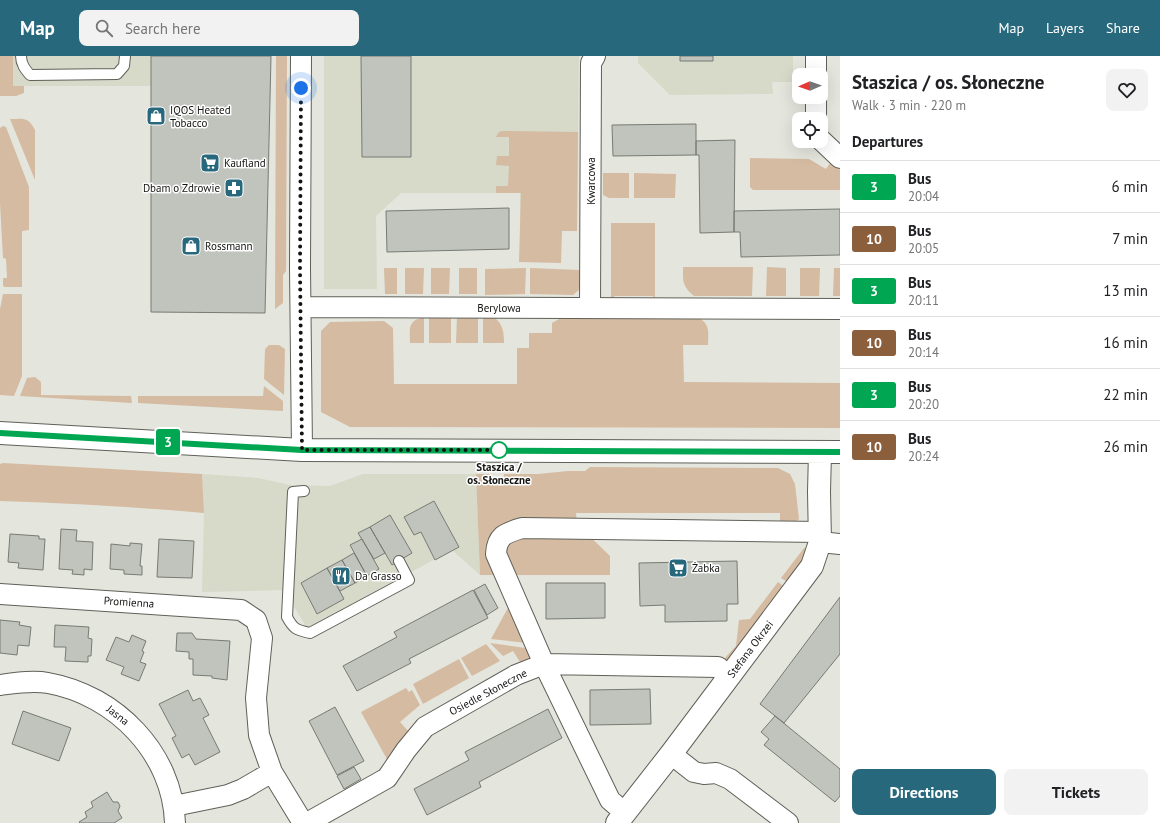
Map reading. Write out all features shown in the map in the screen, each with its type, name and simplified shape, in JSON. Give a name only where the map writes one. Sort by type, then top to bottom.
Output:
[{"type":"street","points":[[301,56],[300,268],[302,450]]},
{"type":"street","name":"Kwarcowa","points":[[590,308],[592,63],[595,56]]},
{"type":"street","points":[[816,56],[816,68]]},
{"type":"street","points":[[828,147],[840,158]]},
{"type":"street","name":"Berylowa","points":[[301,307],[840,309]]},
{"type":"street","points":[[0,433],[302,450],[830,452]]},
{"type":"street","name":"Stefana Okrzei","points":[[621,818],[812,566],[827,539],[819,492],[830,452]]},
{"type":"street","points":[[621,818],[610,800],[544,664],[496,554],[498,541],[509,532],[522,528],[800,533],[827,539]]},
{"type":"street","name":"Promienna","points":[[0,594],[242,610],[256,620],[262,638],[256,698],[259,735],[272,772]]},
{"type":"street","name":"Osiedle Słoneczne","points":[[307,823],[387,778],[406,750],[425,727],[516,675],[544,664],[718,667],[729,677]]},
{"type":"street","name":"Jasna","points":[[0,685],[17,682],[48,683],[78,691],[109,707],[134,728],[154,754],[167,781],[175,815]]},
{"type":"street","points":[[671,754],[694,772],[704,774],[716,773],[730,780],[788,823]]},
{"type":"street","points":[[175,815],[243,789],[272,772],[303,823]]},
{"type":"lane","points":[[21,56],[25,70],[30,75],[117,74],[124,66],[124,56]]},
{"type":"lane","points":[[304,492],[293,492],[287,617],[292,626],[297,630],[310,633],[409,580],[399,561]]},
{"type":"shaded area","points":[[0,56],[13,56],[13,86],[24,86],[24,93],[16,96],[0,96]]},
{"type":"shaded area","points":[[13,56],[151,56],[151,86],[13,86]]},
{"type":"shaded area","points":[[276,56],[287,56],[286,271],[283,275],[283,303],[275,309]]},
{"type":"shaded area","points":[[324,56],[579,56],[577,231],[520,231],[520,193],[401,193],[376,216],[377,289],[324,289]]},
{"type":"shaded area","points":[[638,56],[793,56],[792,82],[772,82],[773,94],[670,95],[638,63]]},
{"type":"shaded area","points":[[10,119],[25,119],[30,122],[35,130],[35,180]]},
{"type":"shaded area","points":[[3,126],[6,127],[29,187],[29,230],[22,231],[22,287],[4,287],[3,285],[3,278],[7,278],[6,259],[3,258],[0,203],[0,128]]},
{"type":"shaded area","points":[[501,131],[578,132],[577,231],[562,231],[561,263],[519,262],[521,193],[496,193],[496,186],[508,186],[509,166],[496,165],[497,156],[509,156],[509,137],[496,137]]},
{"type":"shaded area","points":[[750,158],[809,159],[826,169],[832,160],[840,170],[840,190],[753,190],[750,187]]},
{"type":"shaded area","points":[[603,173],[629,173],[629,198],[609,198],[603,195]]},
{"type":"shaded area","points":[[634,173],[676,174],[675,198],[634,198]]},
{"type":"shaded area","points":[[611,223],[655,223],[655,299],[653,296],[615,296],[611,299]]},
{"type":"shaded area","points":[[683,267],[753,267],[752,296],[694,296],[685,286]]},
{"type":"shaded area","points":[[767,267],[786,268],[786,296],[766,296]]},
{"type":"shaded area","points":[[384,268],[397,268],[397,294],[385,294]]},
{"type":"shaded area","points":[[405,268],[424,268],[423,294],[405,294]]},
{"type":"shaded area","points":[[431,268],[450,268],[449,294],[431,294]]},
{"type":"shaded area","points":[[459,268],[477,268],[477,294],[459,294]]},
{"type":"shaded area","points":[[526,268],[525,294],[485,295],[485,269]]},
{"type":"shaded area","points":[[530,268],[580,270],[581,282],[579,290],[573,295],[530,294]]},
{"type":"shaded area","points":[[800,268],[820,268],[819,296],[800,296]]},
{"type":"shaded area","points":[[834,268],[840,268],[840,296],[833,296]]},
{"type":"shaded area","points":[[3,294],[22,294],[22,376],[14,396],[0,395],[0,309]]},
{"type":"shaded area","points":[[429,315],[451,316],[451,343],[429,343]]},
{"type":"shaded area","points":[[457,315],[478,315],[478,343],[456,343]]},
{"type":"shaded area","points":[[424,317],[424,343],[410,343],[410,329],[412,323]]},
{"type":"shaded area","points":[[483,317],[494,317],[499,322],[503,332],[504,343],[483,343]]},
{"type":"shaded area","points":[[697,317],[705,322],[707,326],[708,345],[683,345],[684,382],[840,383],[840,428],[350,427],[321,412],[321,331],[330,322],[384,321],[393,328],[394,384],[517,384],[517,348],[529,348],[529,333],[552,333],[552,323],[561,318]]},
{"type":"shaded area","points":[[269,345],[279,345],[285,349],[284,395],[264,379],[265,349]]},
{"type":"shaded area","points":[[35,377],[41,382],[41,395],[131,396],[132,403],[20,396],[27,378]]},
{"type":"shaded area","points":[[264,386],[283,401],[283,411],[138,403],[138,396],[263,396]]},
{"type":"shaded area","points":[[0,464],[202,474],[204,513],[0,501]]},
{"type":"shaded area","points":[[590,467],[778,468],[790,474],[795,484],[799,519],[794,524],[780,523],[780,513],[576,513],[577,524],[610,556],[610,575],[480,575],[476,474],[490,474],[490,483],[504,483],[504,474],[538,474],[585,471]]},
{"type":"shaded area","points":[[202,474],[258,478],[290,485],[330,486],[363,474],[476,474],[480,575],[452,550],[307,628],[284,590],[202,592],[204,513]]},
{"type":"shaded area","points":[[804,548],[808,549],[802,565],[789,583],[781,578]]},
{"type":"shaded area","points":[[778,582],[786,588],[726,671],[721,662],[736,646],[739,620],[750,619]]},
{"type":"shaded area","points":[[509,606],[527,643],[491,639]]},
{"type":"shaded area","points":[[490,643],[532,649],[531,660],[522,665],[513,651],[503,656]]},
{"type":"shaded area","points":[[486,644],[500,661],[472,676],[461,658]]},
{"type":"shaded area","points":[[459,659],[469,678],[423,704],[413,684]]},
{"type":"shaded area","points":[[406,688],[409,692],[412,690],[420,705],[400,722],[409,732],[389,763],[361,712]]},
{"type":"building","name":"Kaufland","points":[[151,56],[271,56],[265,313],[151,312]]},
{"type":"building","points":[[361,56],[411,56],[411,157],[362,157]]},
{"type":"building","points":[[680,56],[713,56],[713,61],[680,61]]},
{"type":"building","points":[[696,124],[696,155],[613,156],[612,125]]},
{"type":"building","points":[[735,140],[734,232],[700,233],[699,155],[696,155],[696,141]]},
{"type":"building","points":[[509,208],[509,249],[387,252],[386,211]]},
{"type":"building","points":[[840,209],[840,255],[741,257],[740,232],[734,232],[734,211]]},
{"type":"building","points":[[434,501],[459,547],[435,560],[421,532],[414,535],[404,517]]},
{"type":"building","points":[[390,515],[412,553],[392,565],[370,527]]},
{"type":"building","points":[[370,527],[385,553],[374,559],[358,533]]},
{"type":"building","points":[[61,529],[77,530],[76,541],[93,542],[92,570],[84,569],[84,575],[72,574],[73,570],[59,569]]},
{"type":"building","points":[[10,534],[39,536],[39,539],[45,539],[43,570],[18,568],[19,563],[8,562]]},
{"type":"building","points":[[159,539],[194,541],[192,578],[157,577]]},
{"type":"building","points":[[362,539],[379,569],[367,576],[350,545]]},
{"type":"building","points":[[130,543],[142,544],[140,566],[142,566],[142,575],[124,574],[124,570],[110,569],[111,544],[130,546]]},
{"type":"building","points":[[354,553],[367,576],[355,583],[342,560]]},
{"type":"building","name":"Da Grasso","points":[[342,560],[355,583],[340,591],[327,568]]},
{"type":"building","points":[[737,561],[738,604],[727,604],[727,621],[665,622],[665,605],[640,606],[639,563]]},
{"type":"building","points":[[327,568],[344,599],[317,614],[301,583]]},
{"type":"building","points":[[546,583],[605,583],[605,618],[546,619]]},
{"type":"building","points":[[485,584],[498,608],[487,615],[474,590]]},
{"type":"building","points":[[473,590],[488,618],[409,659],[411,663],[357,691],[343,666],[397,637],[394,632]]},
{"type":"building","points":[[840,597],[840,654],[784,723],[760,704]]},
{"type":"building","points":[[0,620],[20,622],[19,625],[31,627],[29,646],[18,645],[17,655],[0,653]]},
{"type":"building","points":[[55,625],[89,627],[88,638],[92,639],[91,656],[88,656],[88,662],[65,661],[66,647],[54,647]]},
{"type":"building","points":[[177,633],[192,633],[196,639],[230,641],[227,680],[212,678],[212,676],[193,675],[193,659],[189,659],[189,652],[176,651]]},
{"type":"building","points":[[132,635],[146,641],[140,662],[146,664],[139,681],[121,674],[124,667],[106,660],[116,637],[129,642]]},
{"type":"building","points":[[650,689],[651,724],[590,725],[590,690]]},
{"type":"building","points":[[188,690],[193,701],[200,698],[209,715],[203,718],[220,752],[195,765],[189,754],[182,758],[172,738],[176,736],[159,704]]},
{"type":"building","points":[[335,707],[364,761],[337,775],[309,721]]},
{"type":"building","points":[[548,709],[562,738],[479,782],[481,787],[427,815],[414,789],[469,760],[465,752]]},
{"type":"building","points":[[23,711],[71,728],[59,761],[12,744]]},
{"type":"building","points":[[775,716],[840,769],[840,796],[835,802],[764,745],[769,739],[761,732]]},
{"type":"building","points":[[354,767],[361,779],[344,789],[337,776]]},
{"type":"building","points":[[107,792],[113,802],[118,802],[120,806],[118,811],[122,818],[114,823],[80,823],[79,822],[87,817],[85,812],[93,807],[91,802]]},
{"type":"bus line","name":"3","points":[[0,433],[302,450],[840,452]]},
{"type":"place","name":"IQOS Heated Tobacco","points":[[156,116]]},
{"type":"place","name":"Kaufland","points":[[210,163]]},
{"type":"place","name":"Dbam o Zdrowie","points":[[234,188]]},
{"type":"place","name":"Rossmann","points":[[191,246]]},
{"type":"place","name":"Staszica / os. Słoneczne","points":[[499,450]]},
{"type":"place","name":"Żabka","points":[[678,568]]},
{"type":"place","name":"Da Grasso","points":[[341,576]]},
{"type":"route","points":[[301,88],[300,268],[302,450],[499,450]]}]
